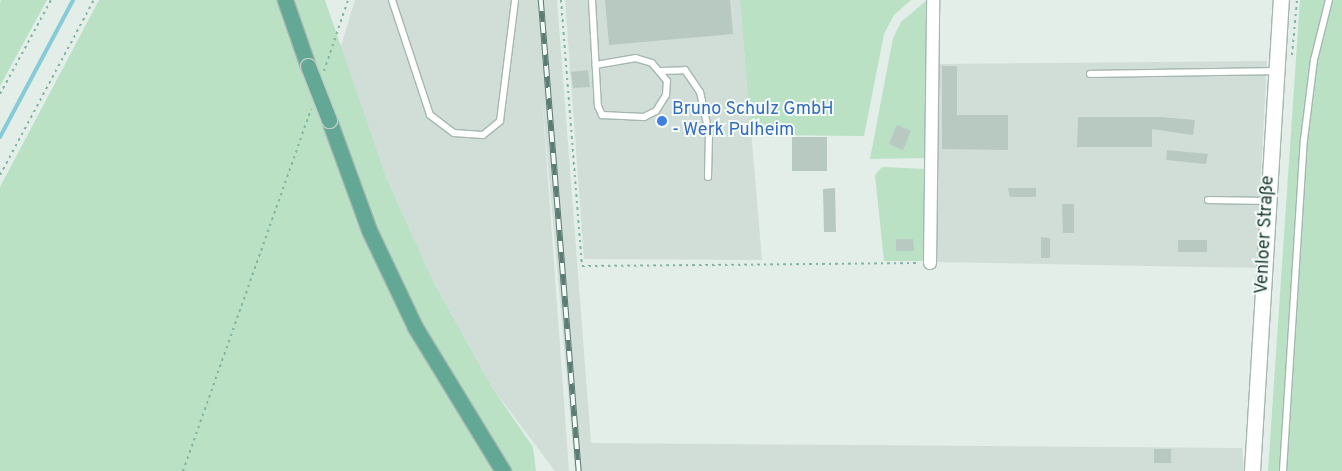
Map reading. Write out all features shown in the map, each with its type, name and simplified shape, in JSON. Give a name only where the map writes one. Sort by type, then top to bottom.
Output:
[{"type":"main road","points":[[285,0],[369,230],[415,327],[503,471]]},
{"type":"main road","name":"Venloer Straße","points":[[1252,471],[1281,0]]},
{"type":"street","points":[[930,263],[933,0]]},
{"type":"lane","points":[[392,0],[430,115],[454,134],[483,135],[500,121],[515,0]]},
{"type":"lane","points":[[592,0],[598,106],[602,115],[611,118],[656,112],[666,95],[662,71]]},
{"type":"lane","points":[[1283,471],[1304,140],[1314,60],[1329,0]]},
{"type":"lane","points":[[596,65],[636,58],[662,71],[685,70],[700,92],[709,134],[708,177]]},
{"type":"lane","points":[[1090,74],[1276,71]]},
{"type":"lane","points":[[1208,200],[1268,200]]},
{"type":"path","points":[[0,94],[51,0]]},
{"type":"path","points":[[0,175],[94,0]]},
{"type":"path","points":[[323,74],[348,0]]},
{"type":"path","points":[[561,0],[582,266],[930,263]]},
{"type":"path","points":[[183,471],[313,102]]},
{"type":"shaded area","points":[[355,0],[557,0],[591,443],[1242,448],[1244,471],[575,471],[542,97],[569,471],[555,471],[493,389],[434,283],[386,177],[340,49]]},
{"type":"shaded area","name":"Bruno Schulz GmbH - Werk Pulheim","points":[[565,0],[740,0],[762,260],[584,259]]},
{"type":"shaded area","points":[[1267,61],[1256,268],[933,262],[937,64]]},
{"type":"green space","points":[[1,0],[47,0],[0,86],[0,2]]},
{"type":"green space","points":[[99,0],[325,0],[386,177],[434,283],[493,389],[533,447],[536,471],[0,471],[0,187]]},
{"type":"green space","points":[[740,0],[911,0],[894,15],[884,34],[864,136],[751,135]]},
{"type":"green space","points":[[927,0],[925,158],[870,159],[893,38],[901,22]]},
{"type":"green space","points":[[1300,0],[1342,0],[1342,471],[1268,471]]},
{"type":"green space","points":[[882,167],[926,169],[926,261],[884,261],[875,175]]},
{"type":"building","points":[[605,0],[730,0],[733,34],[609,45]]},
{"type":"building","points":[[942,66],[957,66],[957,115],[1008,115],[1008,150],[942,149]]},
{"type":"building","points":[[588,70],[590,87],[573,88],[571,72]]},
{"type":"building","points":[[1078,117],[1161,117],[1195,120],[1193,135],[1152,129],[1152,147],[1077,147]]},
{"type":"building","points":[[897,125],[911,131],[903,150],[889,144]]},
{"type":"building","points":[[792,137],[827,137],[827,171],[792,171]]},
{"type":"building","points":[[1167,150],[1208,154],[1206,164],[1166,160]]},
{"type":"building","points":[[835,188],[836,232],[824,232],[823,189]]},
{"type":"building","points":[[1008,188],[1036,188],[1036,197],[1010,197]]},
{"type":"building","points":[[1062,204],[1074,204],[1074,233],[1063,233]]},
{"type":"building","points":[[1041,237],[1050,238],[1050,258],[1041,258]]},
{"type":"building","points":[[896,239],[913,239],[914,251],[896,251]]},
{"type":"building","points":[[1178,240],[1207,240],[1207,252],[1178,252]]},
{"type":"building","points":[[1154,449],[1171,449],[1171,463],[1154,463]]},
{"type":"waterway","points":[[0,137],[73,0]]},
{"type":"railway","points":[[541,0],[579,471]]},
{"type":"place","name":"Bruno Schulz GmbH - Werk Pulheim","points":[[662,121]]}]
